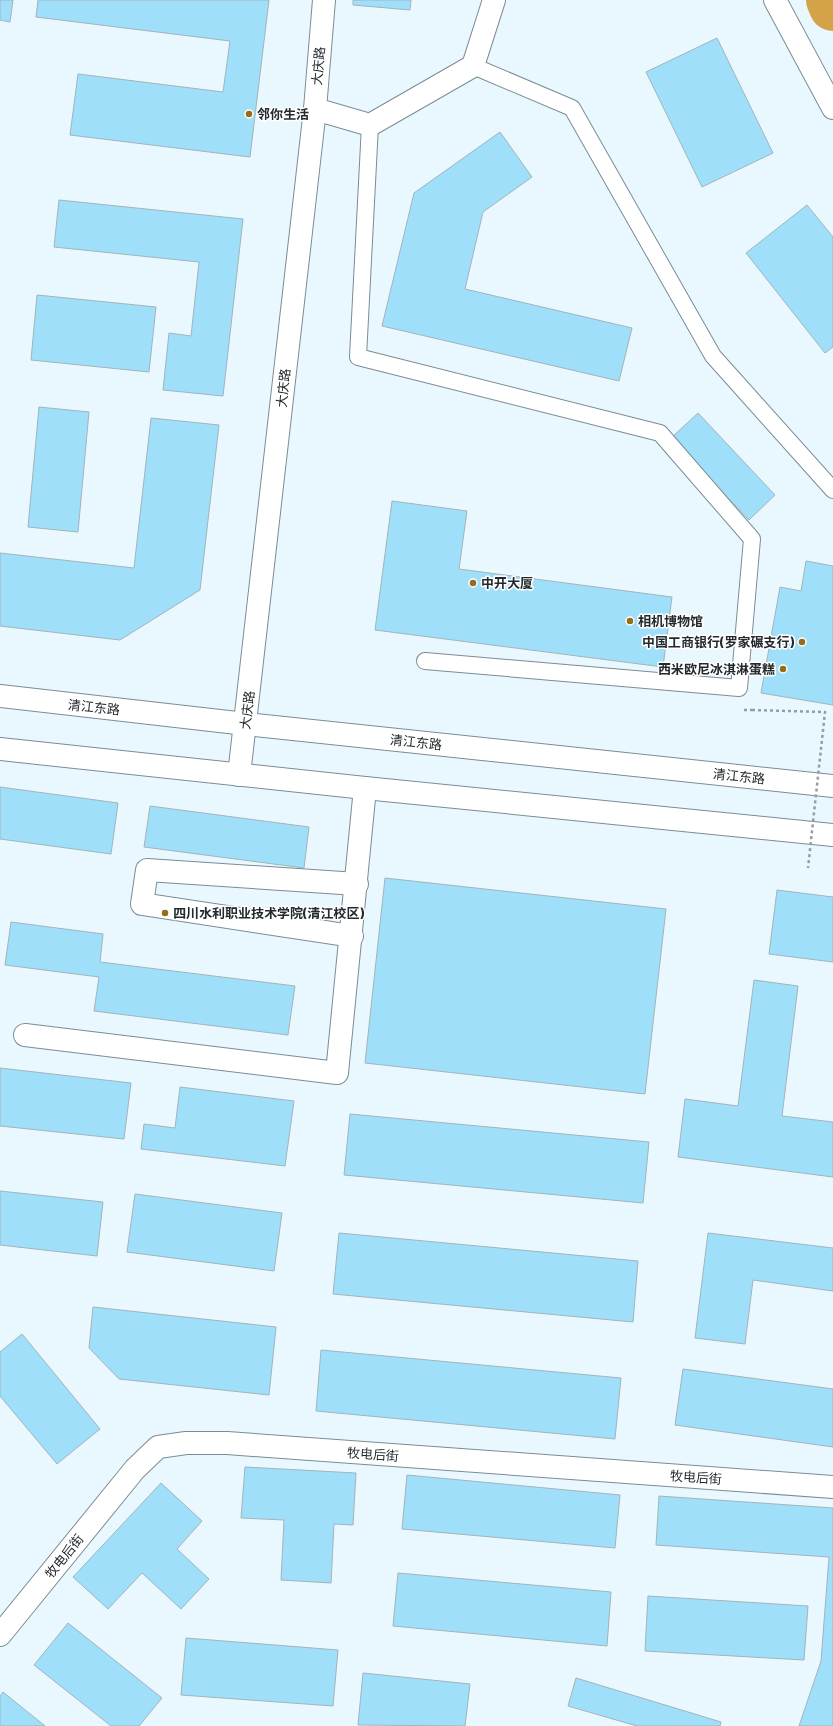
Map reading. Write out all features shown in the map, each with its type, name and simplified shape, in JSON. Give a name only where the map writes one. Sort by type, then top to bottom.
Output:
[{"type":"street","name":"大庆路","points":[[239,775],[246,724],[314,109],[324,0]]},
{"type":"street","points":[[314,109],[370,125],[473,66],[494,0]]},
{"type":"street","points":[[775,0],[833,108]]},
{"type":"street","name":"清江东路","points":[[0,696],[246,724],[833,786]]},
{"type":"street","points":[[0,749],[239,775],[833,835]]},
{"type":"street","points":[[26,1035],[338,1073],[365,788]]},
{"type":"street","points":[[352,936],[142,904],[147,870],[357,884]]},
{"type":"street","name":"牧电后街","points":[[0,1635],[135,1469],[158,1448],[186,1443],[227,1443],[833,1487]]},
{"type":"lane","points":[[473,66],[572,108],[713,356],[833,490]]},
{"type":"lane","points":[[370,125],[358,357],[660,434],[752,538],[739,688],[425,661]]},
{"type":"path","points":[[752,710],[825,712],[808,868]]},
{"type":"building","points":[[0,0],[13,0],[10,22],[0,20]]},
{"type":"building","points":[[38,0],[269,0],[250,157],[70,135],[78,74],[223,92],[230,41],[36,17]]},
{"type":"building","points":[[353,0],[411,0],[410,10],[353,5]]},
{"type":"building","points":[[717,38],[773,153],[702,187],[646,72]]},
{"type":"building","points":[[500,132],[532,177],[483,212],[465,289],[632,328],[619,381],[382,326],[414,193]]},
{"type":"building","points":[[59,200],[243,219],[223,396],[163,390],[169,333],[191,336],[199,262],[54,247]]},
{"type":"building","points":[[807,205],[833,237],[833,347],[825,353],[746,253]]},
{"type":"building","points":[[37,295],[156,307],[149,372],[31,360]]},
{"type":"building","points":[[39,407],[89,412],[78,532],[28,527]]},
{"type":"building","points":[[698,413],[775,495],[749,520],[671,438]]},
{"type":"building","points":[[151,418],[219,425],[200,590],[120,640],[0,626],[0,553],[134,568]]},
{"type":"building","name":"中开大厦","points":[[392,501],[467,511],[459,569],[672,597],[663,667],[375,630]]},
{"type":"building","name":"中国工商银行(罗家碾支行)","points":[[806,561],[833,566],[833,705],[761,693],[780,587],[801,591]]},
{"type":"building","points":[[0,787],[118,803],[111,854],[0,839]]},
{"type":"building","points":[[150,806],[309,827],[304,868],[144,847]]},
{"type":"building","points":[[385,878],[666,909],[645,1094],[365,1063]]},
{"type":"building","points":[[777,890],[833,897],[833,962],[769,954]]},
{"type":"building","points":[[11,922],[103,934],[100,962],[295,986],[288,1035],[94,1011],[99,977],[5,965]]},
{"type":"building","points":[[754,980],[798,986],[782,1116],[833,1122],[833,1177],[678,1157],[685,1099],[738,1106]]},
{"type":"building","points":[[0,1068],[131,1083],[124,1139],[0,1126]]},
{"type":"building","points":[[180,1087],[294,1101],[285,1166],[141,1149],[144,1124],[175,1128]]},
{"type":"building","points":[[350,1114],[649,1142],[643,1203],[344,1175]]},
{"type":"building","points":[[0,1191],[103,1202],[97,1256],[0,1245]]},
{"type":"building","points":[[135,1194],[282,1213],[274,1271],[127,1252]]},
{"type":"building","points":[[339,1233],[638,1261],[633,1322],[333,1294]]},
{"type":"building","points":[[708,1233],[833,1248],[833,1291],[753,1280],[745,1344],[695,1338]]},
{"type":"building","points":[[93,1307],[276,1327],[269,1395],[119,1379],[89,1348]]},
{"type":"building","points":[[22,1334],[100,1429],[57,1464],[0,1396],[0,1352]]},
{"type":"building","points":[[321,1350],[621,1378],[615,1439],[316,1411]]},
{"type":"building","points":[[683,1369],[833,1389],[833,1447],[675,1425]]},
{"type":"building","points":[[245,1467],[356,1473],[353,1525],[334,1524],[331,1583],[281,1580],[284,1520],[241,1518]]},
{"type":"building","points":[[407,1475],[620,1495],[615,1548],[402,1529]]},
{"type":"building","points":[[161,1483],[202,1521],[177,1549],[209,1579],[181,1609],[142,1573],[108,1609],[73,1577]]},
{"type":"building","points":[[659,1496],[833,1508],[833,1726],[799,1726],[821,1661],[829,1557],[656,1545]]},
{"type":"building","points":[[398,1573],[611,1592],[607,1646],[393,1626]]},
{"type":"building","points":[[648,1596],[808,1606],[804,1660],[645,1651]]},
{"type":"building","points":[[68,1623],[162,1698],[139,1726],[111,1726],[34,1665]]},
{"type":"building","points":[[186,1638],[338,1650],[333,1706],[181,1695]]},
{"type":"building","points":[[363,1673],[470,1684],[465,1726],[358,1725]]},
{"type":"building","points":[[576,1678],[721,1722],[720,1726],[637,1726],[568,1706]]},
{"type":"building","points":[[3,1692],[45,1726],[0,1726],[0,1696]]},
{"type":"waterway","points":[[830,0],[833,7]]},
{"type":"place","name":"邻你生活","points":[[249,114]]},
{"type":"place","name":"中开大厦","points":[[473,583]]},
{"type":"place","name":"相机博物馆","points":[[630,621]]},
{"type":"place","name":"中国工商银行(罗家碾支行)","points":[[802,642]]},
{"type":"place","name":"西米欧尼冰淇淋蛋糕","points":[[783,669]]},
{"type":"place","name":"四川水利职业技术学院(清江校区)","points":[[165,913]]}]
